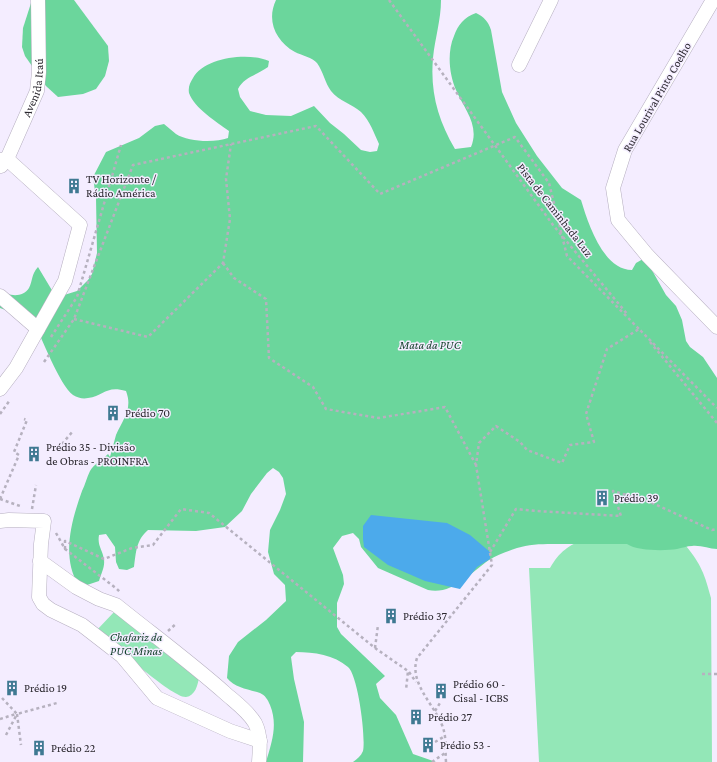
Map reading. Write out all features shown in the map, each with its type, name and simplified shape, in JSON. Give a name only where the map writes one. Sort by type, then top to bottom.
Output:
[{"type":"street","name":"Avenida Itaú","points":[[2,162],[37,91],[39,72],[38,0]]},
{"type":"street","points":[[519,65],[551,0]]},
{"type":"street","name":"Rua Lourival Pinto Coelho","points":[[713,0],[625,150],[614,188],[618,220],[647,254],[717,327]]},
{"type":"street","points":[[0,389],[16,368],[65,281],[80,225],[2,162]]},
{"type":"street","points":[[0,296],[38,329]]},
{"type":"street","points":[[0,521],[9,520],[44,522],[40,561],[39,597],[43,604],[51,610],[82,625],[122,656],[157,698],[230,731],[260,741]]},
{"type":"street","points":[[40,561],[76,587],[99,600],[116,605],[205,675],[245,711],[254,722],[258,731],[260,741],[259,762]]},
{"type":"path","name":"Pista de Caminhada Luz","points":[[390,0],[553,225],[717,423]]},
{"type":"path","points":[[44,362],[74,319],[133,165],[316,126],[380,194],[515,137],[549,183],[567,256],[717,408]]},
{"type":"path","points":[[74,319],[148,337],[223,263],[230,220],[226,179],[232,144]]},
{"type":"path","points":[[223,263],[234,278],[266,299],[269,358],[313,387],[326,410],[379,418],[445,407],[476,465]]},
{"type":"path","points":[[417,683],[415,664],[417,658],[492,565],[476,465],[479,443],[496,426],[520,442],[527,450],[562,463],[570,444],[594,442],[586,414],[607,349],[639,329]]},
{"type":"path","points":[[24,419],[27,420],[14,452],[19,455],[0,499],[32,510],[36,485]]},
{"type":"path","points":[[62,444],[73,431]]},
{"type":"path","points":[[490,552],[516,509],[536,512],[621,516],[613,491],[650,502],[712,530],[717,529]]},
{"type":"path","points":[[65,549],[65,540],[104,559],[132,548],[153,544],[181,509],[209,513],[375,648],[408,671],[435,711],[445,736],[446,762]]},
{"type":"path","points":[[53,528],[65,549],[122,594]]},
{"type":"path","points":[[375,648],[378,625]]},
{"type":"path","points":[[406,690],[408,671]]},
{"type":"path","points":[[702,674],[717,674]]},
{"type":"path","points":[[2,698],[17,714],[21,745]]},
{"type":"path","points":[[0,719],[57,703]]},
{"type":"path","points":[[435,711],[440,703]]},
{"type":"path","points":[[6,735],[17,714]]},
{"type":"path","points":[[435,742],[445,736]]},
{"type":"path","points":[[432,762],[446,752]]},
{"type":"green space","points":[[32,0],[74,0],[108,46],[109,61],[105,76],[96,89],[83,94],[58,97],[46,86],[25,56],[22,47],[23,28]]},
{"type":"green space","name":"Mata da PUC","points":[[276,0],[441,0],[432,70],[434,94],[436,105],[444,127],[455,149],[471,147],[474,131],[470,117],[454,84],[450,70],[450,49],[457,28],[465,19],[476,13],[483,18],[489,24],[491,30],[502,92],[516,123],[537,156],[562,188],[581,200],[598,244],[613,262],[622,268],[632,270],[636,263],[643,259],[649,265],[666,295],[676,306],[682,320],[686,341],[690,347],[703,357],[717,378],[717,549],[688,546],[672,550],[651,550],[637,548],[627,544],[529,545],[495,556],[461,582],[437,591],[428,590],[378,568],[361,547],[359,539],[353,533],[342,536],[333,548],[343,575],[344,584],[337,603],[337,627],[341,634],[385,676],[376,684],[380,698],[396,715],[413,754],[436,762],[353,762],[362,753],[364,744],[358,694],[352,672],[348,667],[330,657],[296,652],[291,657],[294,679],[304,722],[303,762],[266,762],[274,726],[274,719],[269,703],[262,694],[238,686],[227,678],[229,656],[238,642],[266,620],[286,601],[285,585],[274,574],[268,552],[270,530],[286,494],[283,478],[279,472],[273,468],[267,473],[251,494],[242,511],[225,527],[196,531],[148,530],[139,542],[134,567],[127,570],[119,569],[116,562],[115,547],[106,534],[99,535],[99,542],[104,563],[99,581],[84,586],[78,584],[70,562],[69,550],[75,513],[90,471],[108,454],[110,457],[116,435],[128,409],[128,397],[126,391],[119,389],[109,390],[93,397],[86,398],[79,398],[73,395],[62,382],[33,320],[0,308],[0,291],[12,295],[20,295],[29,288],[34,273],[38,267],[53,292],[61,296],[77,291],[88,280],[92,274],[97,253],[96,198],[93,177],[106,152],[139,138],[155,126],[164,124],[176,134],[187,139],[216,141],[228,138],[229,131],[201,109],[189,93],[190,83],[193,78],[207,65],[228,58],[239,57],[260,58],[269,61],[268,67],[247,79],[238,89],[240,97],[250,111],[266,115],[291,116],[314,106],[330,123],[361,150],[370,152],[377,151],[379,144],[372,127],[361,112],[331,91],[315,61],[295,52],[278,36],[273,23],[272,15]]},
{"type":"green space","points":[[586,538],[686,546],[699,564],[711,598],[712,762],[539,762],[529,568],[550,568],[557,557],[565,550]]},
{"type":"green space","name":"Chafariz da PUC Minas","points":[[115,611],[199,677],[197,687],[192,695],[186,697],[168,689],[96,631]]},
{"type":"water","points":[[371,515],[447,523],[470,535],[490,552],[490,559],[477,567],[460,589],[425,581],[388,565],[364,547],[363,526]]},
{"type":"place","name":"TV Horizonte / Rádio América","points":[[74,186]]},
{"type":"place","name":"Prédio 70","points":[[113,413]]},
{"type":"place","name":"Prédio 35 - Divisão de Obras - PROINFRA","points":[[34,454]]},
{"type":"place","name":"Prédio 39","points":[[602,498]]},
{"type":"place","name":"Prédio 37","points":[[391,616]]},
{"type":"place","name":"Prédio 19","points":[[12,688]]},
{"type":"place","name":"Prédio 60 - Cisal - ICBS","points":[[441,691]]},
{"type":"place","name":"Prédio 27","points":[[416,717]]},
{"type":"place","name":"Prédio 53 -","points":[[428,745]]},
{"type":"place","name":"Prédio 22","points":[[39,748]]}]
